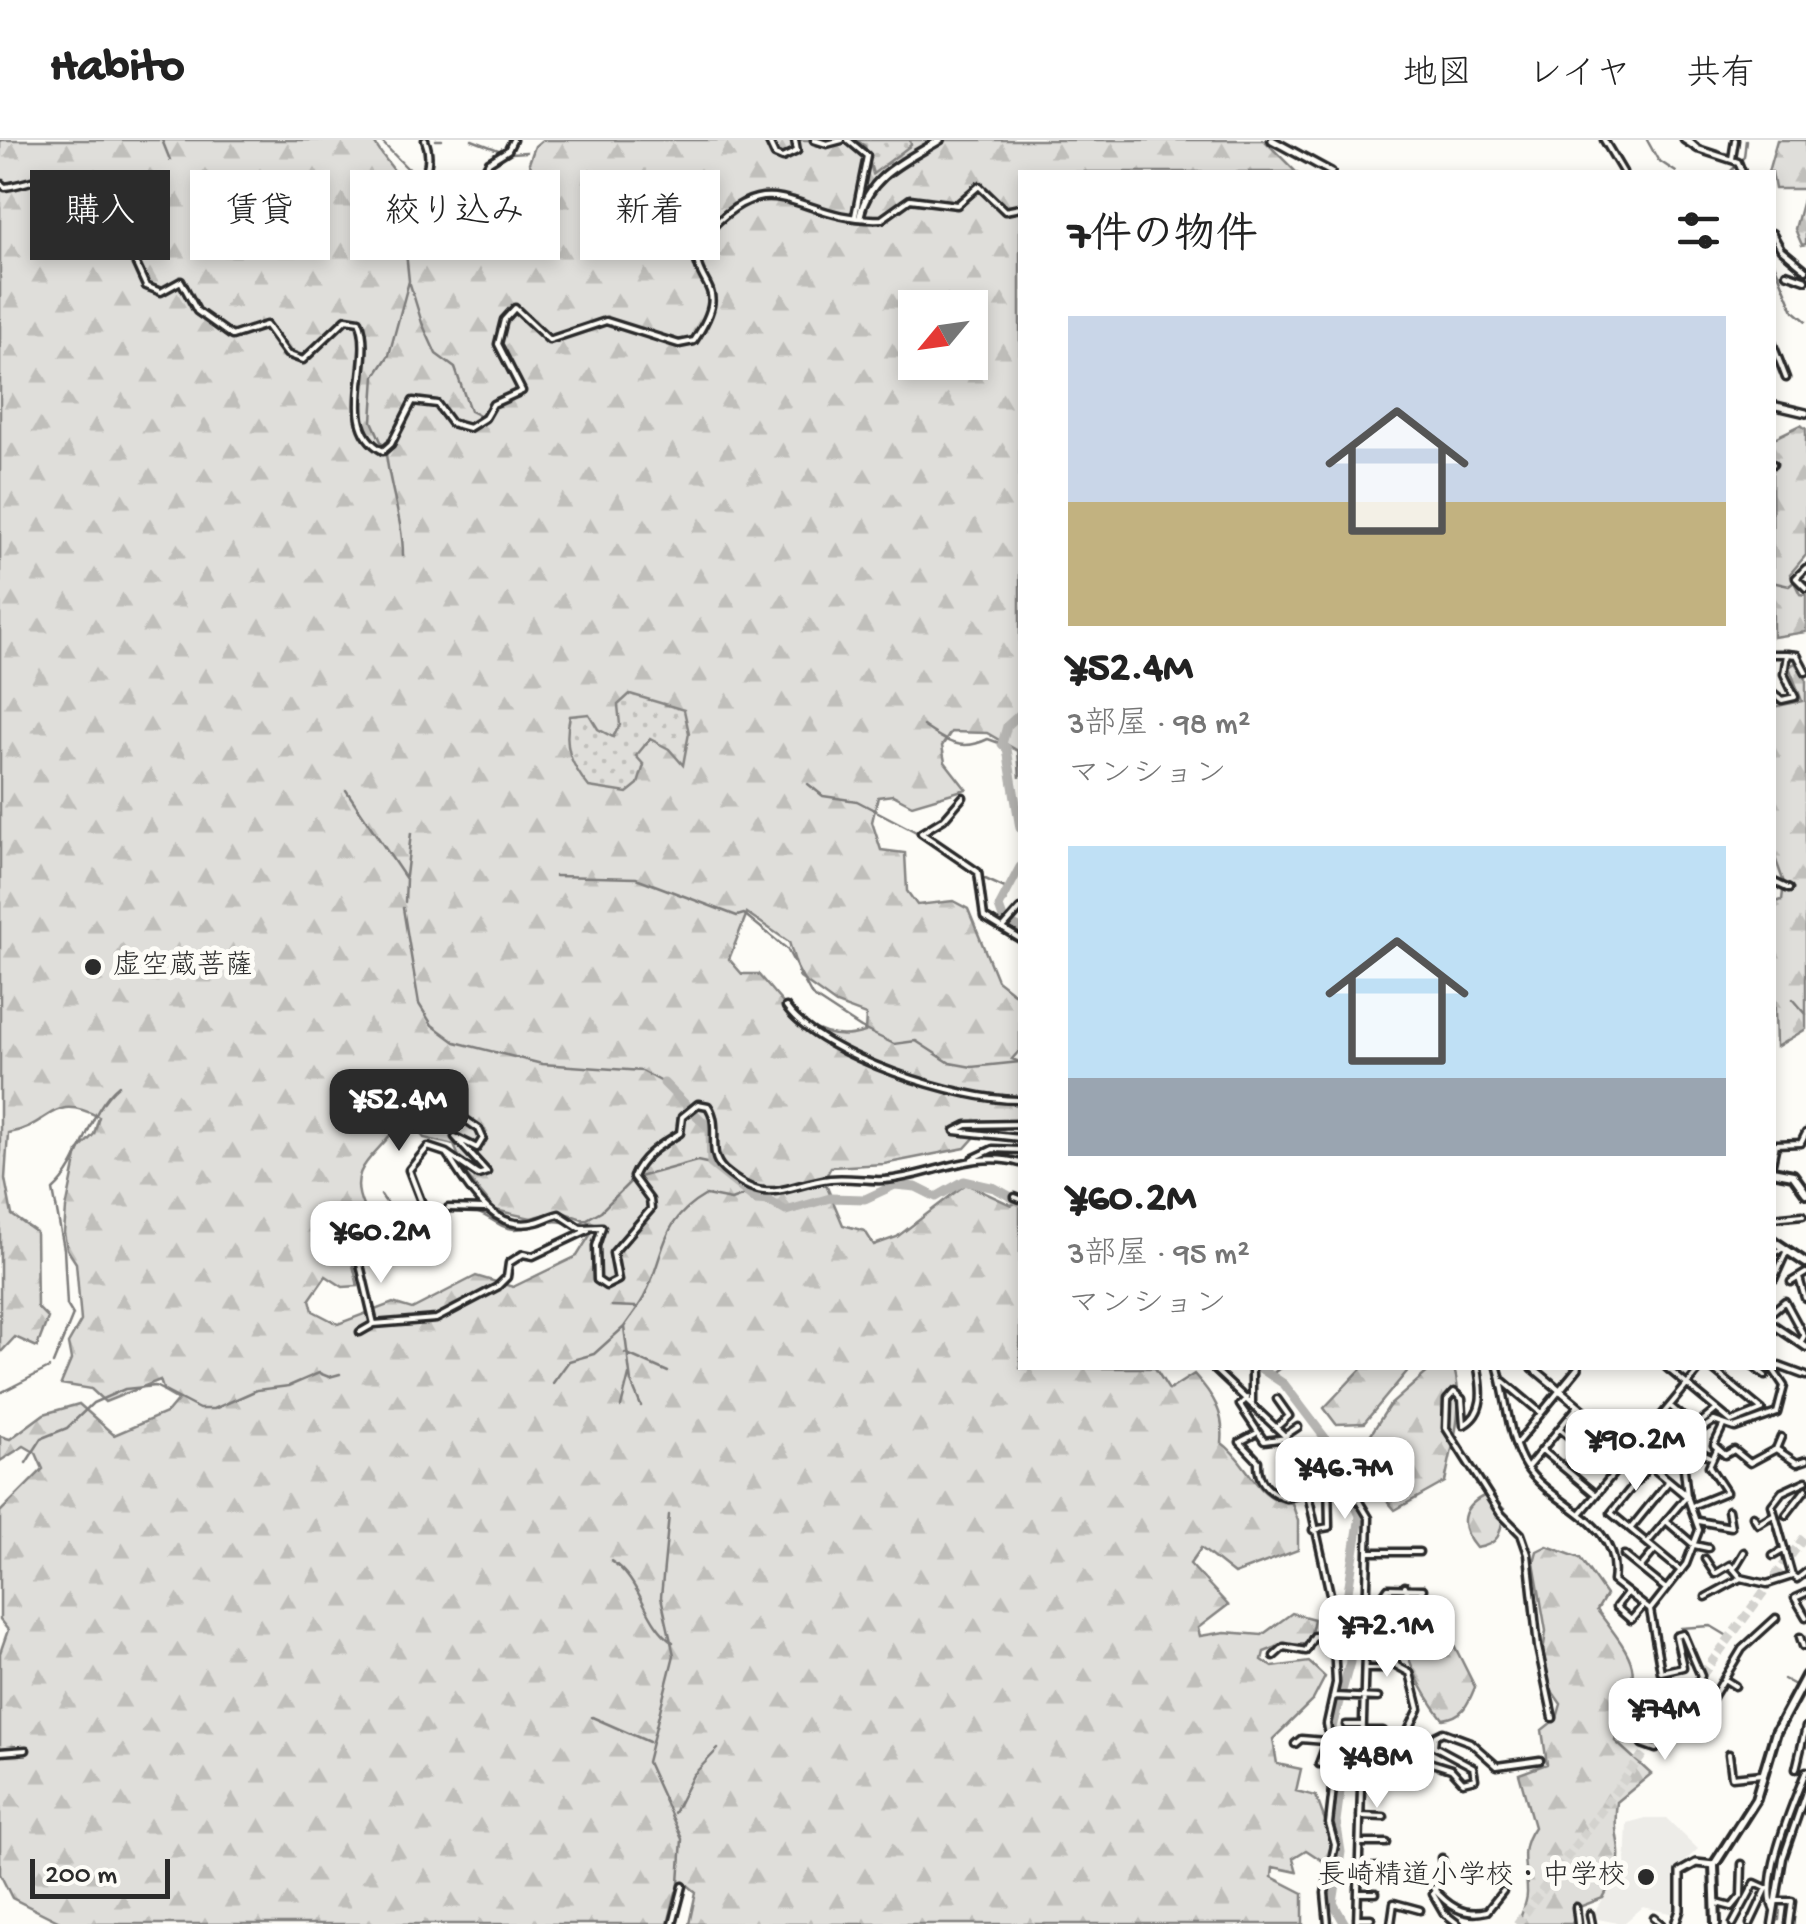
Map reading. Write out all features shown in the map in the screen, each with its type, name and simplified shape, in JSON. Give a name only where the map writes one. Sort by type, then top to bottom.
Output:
[{"type":"main road","points":[[1776,1172],[1794,1174],[1806,1193]]},
{"type":"main road","points":[[1776,1243],[1806,1263]]},
{"type":"main road","points":[[1716,1924],[1714,1865],[1748,1813],[1766,1774],[1776,1732],[1806,1676]]},
{"type":"street","points":[[425,140],[430,152],[418,196],[398,213],[402,226],[409,228],[436,198],[475,187],[489,162],[508,150],[513,140]]},
{"type":"street","points":[[768,140],[775,155],[782,158],[797,150],[795,140]]},
{"type":"street","points":[[814,140],[845,140],[867,156],[857,216]]},
{"type":"street","points":[[857,216],[872,184],[940,140]]},
{"type":"street","points":[[1272,140],[1316,169]]},
{"type":"street","points":[[1604,140],[1623,170]]},
{"type":"street","points":[[1686,140],[1699,149],[1734,160],[1742,170]]},
{"type":"street","points":[[1734,160],[1736,140]]},
{"type":"street","points":[[1699,149],[1705,141]]},
{"type":"street","points":[[0,183],[5,187],[19,185],[58,172],[87,180],[92,187],[86,225],[94,230],[122,231],[146,286],[161,292],[181,282],[197,311],[232,336],[266,325],[287,354],[302,360],[346,320],[359,321],[366,348],[360,368],[362,427],[370,442],[383,451],[391,444],[412,400],[437,404],[450,423],[469,428],[485,418],[493,404],[522,391],[498,344],[504,320],[514,308],[549,340],[606,321],[688,344],[702,329],[713,299],[713,288],[696,264],[695,247],[717,219],[742,200],[781,194],[822,210],[887,217],[910,200],[957,204],[979,186],[1005,211],[1018,208]]},
{"type":"street","points":[[1776,239],[1806,270]]},
{"type":"street","points":[[1786,273],[1806,280]]},
{"type":"street","points":[[1776,352],[1786,378]]},
{"type":"street","points":[[1776,406],[1806,413]]},
{"type":"street","points":[[1806,568],[1797,580],[1806,588]]},
{"type":"street","points":[[1776,654],[1797,655],[1806,672]]},
{"type":"street","points":[[1776,695],[1782,700],[1794,696],[1784,674],[1787,654]]},
{"type":"street","points":[[964,798],[944,819],[921,834],[978,872],[981,911],[1018,938]]},
{"type":"street","points":[[1776,882],[1789,889]]},
{"type":"street","points":[[1004,927],[1018,910]]},
{"type":"street","points":[[786,1007],[806,1026],[870,1064],[980,1099],[1018,1100]]},
{"type":"street","points":[[448,1208],[485,1209],[504,1219],[533,1223],[559,1214],[580,1228],[604,1230],[596,1246],[596,1280],[601,1285],[613,1285],[618,1280],[613,1253],[651,1209],[650,1200],[632,1177],[634,1170],[659,1144],[680,1133],[686,1112],[693,1106],[703,1104],[711,1110],[713,1152],[722,1169],[762,1193],[788,1192],[826,1180],[883,1180],[970,1161],[1004,1158],[1018,1162]]},
{"type":"street","points":[[424,1208],[408,1170],[428,1148],[446,1152],[478,1175],[487,1172],[456,1137],[477,1148],[483,1138],[480,1129],[466,1120]]},
{"type":"street","points":[[1018,1124],[959,1126],[954,1130],[1018,1138]]},
{"type":"street","points":[[1776,1144],[1781,1141],[1801,1143],[1806,1133]]},
{"type":"street","points":[[970,1161],[993,1149],[1018,1150]]},
{"type":"street","points":[[446,1152],[485,1209]]},
{"type":"street","points":[[1776,1218],[1804,1215]]},
{"type":"street","points":[[360,1332],[374,1324],[436,1320],[497,1287],[506,1277],[510,1263],[522,1254],[532,1256],[592,1228]]},
{"type":"street","points":[[346,1236],[354,1240],[374,1324]]},
{"type":"street","points":[[1776,1252],[1786,1249]]},
{"type":"street","points":[[1776,1274],[1786,1249]]},
{"type":"street","points":[[1791,1282],[1806,1274]]},
{"type":"street","points":[[1799,1278],[1805,1298]]},
{"type":"street","points":[[1776,1309],[1785,1302],[1804,1336],[1803,1345],[1776,1327]]},
{"type":"street","points":[[1647,1543],[1686,1496],[1679,1456],[1684,1439],[1714,1421],[1735,1428],[1777,1413],[1784,1386],[1775,1374],[1777,1367],[1806,1376]]},
{"type":"street","points":[[1215,1370],[1279,1426],[1304,1476],[1332,1603],[1335,1696],[1327,1716],[1319,1764]]},
{"type":"street","points":[[1220,1376],[1225,1370]]},
{"type":"street","points":[[1250,1400],[1252,1370]]},
{"type":"street","points":[[1478,1370],[1482,1396],[1476,1416],[1464,1426],[1462,1399],[1454,1392],[1448,1400],[1446,1428],[1500,1513],[1521,1534],[1528,1554],[1538,1647],[1553,1718]]},
{"type":"street","points":[[1499,1370],[1527,1468],[1605,1539],[1613,1558],[1613,1581],[1650,1610]]},
{"type":"street","points":[[1535,1370],[1686,1496],[1692,1506],[1698,1521],[1694,1545],[1681,1571],[1650,1610],[1661,1672],[1683,1667],[1676,1636]]},
{"type":"street","points":[[1517,1443],[1576,1370]]},
{"type":"street","points":[[1670,1370],[1732,1422],[1762,1410],[1713,1370]]},
{"type":"street","points":[[1580,1514],[1699,1370]]},
{"type":"street","points":[[1758,1370],[1766,1376]]},
{"type":"street","points":[[1502,1380],[1541,1414]]},
{"type":"street","points":[[1250,1400],[1240,1405],[1255,1434],[1264,1441],[1287,1436],[1298,1427]]},
{"type":"street","points":[[1277,1400],[1290,1416],[1279,1426]]},
{"type":"street","points":[[1527,1468],[1579,1405]]},
{"type":"street","points":[[1670,1406],[1696,1427],[1717,1408]]},
{"type":"street","points":[[1724,1425],[1714,1445],[1725,1454],[1734,1450],[1750,1463],[1776,1449],[1782,1436]]},
{"type":"street","points":[[1652,1427],[1674,1444]]},
{"type":"street","points":[[1560,1429],[1614,1472]]},
{"type":"street","points":[[1255,1434],[1240,1442],[1258,1461],[1262,1484],[1286,1498],[1307,1493]]},
{"type":"street","points":[[1294,1454],[1309,1446]]},
{"type":"street","points":[[1692,1506],[1726,1492],[1709,1466],[1717,1449]]},
{"type":"street","points":[[1776,1449],[1798,1462],[1806,1460]]},
{"type":"street","points":[[1542,1450],[1595,1494]]},
{"type":"street","points":[[1679,1456],[1696,1450],[1711,1457]]},
{"type":"street","points":[[1650,1466],[1611,1513],[1681,1571]]},
{"type":"street","points":[[1304,1476],[1345,1478],[1367,1509],[1357,1921],[1371,1918]]},
{"type":"street","points":[[1314,1530],[1328,1527],[1330,1478]]},
{"type":"street","points":[[1630,1528],[1668,1481]]},
{"type":"street","points":[[1786,1515],[1806,1485],[1800,1481],[1776,1498],[1773,1514],[1792,1575],[1797,1580],[1806,1572]]},
{"type":"street","points":[[1698,1521],[1731,1526],[1728,1510]]},
{"type":"street","points":[[1753,1516],[1758,1524],[1773,1514]]},
{"type":"street","points":[[1666,1521],[1694,1545],[1708,1548]]},
{"type":"street","points":[[1772,1543],[1782,1540]]},
{"type":"street","points":[[1772,1556],[1785,1549]]},
{"type":"street","points":[[1640,1568],[1655,1550]]},
{"type":"street","points":[[1368,1552],[1419,1552]]},
{"type":"street","points":[[1705,1558],[1715,1574],[1744,1552]]},
{"type":"street","points":[[1624,1555],[1666,1589]]},
{"type":"street","points":[[1730,1564],[1740,1578]]},
{"type":"street","points":[[1706,1597],[1740,1578],[1775,1583],[1792,1575]]},
{"type":"street","points":[[1332,1603],[1382,1597],[1388,1588],[1401,1591],[1405,1586]]},
{"type":"street","points":[[1405,1586],[1423,1589],[1411,1604],[1391,1615],[1386,1640],[1396,1666],[1410,1673],[1413,1680],[1419,1709],[1408,1731],[1420,1758],[1451,1770],[1463,1782],[1475,1779],[1470,1765],[1434,1746],[1435,1736],[1443,1732],[1470,1742],[1497,1766],[1540,1760]]},
{"type":"street","points":[[1405,1586],[1411,1604]]},
{"type":"street","points":[[1806,1593],[1795,1598],[1806,1617]]},
{"type":"street","points":[[1626,1594],[1616,1608],[1630,1620],[1642,1606]]},
{"type":"street","points":[[1366,1616],[1388,1618]]},
{"type":"street","points":[[1634,1742],[1656,1749],[1666,1729],[1695,1727],[1742,1649],[1776,1618]]},
{"type":"street","points":[[1274,1656],[1284,1647],[1306,1651],[1314,1636],[1329,1637],[1333,1630]]},
{"type":"street","points":[[1642,1744],[1658,1704],[1687,1704],[1699,1684],[1700,1670],[1688,1639],[1684,1634],[1667,1632]]},
{"type":"street","points":[[1366,1638],[1386,1640]]},
{"type":"street","points":[[1365,1669],[1385,1669]]},
{"type":"street","points":[[1724,1680],[1734,1686]]},
{"type":"street","points":[[1335,1696],[1378,1698]]},
{"type":"street","points":[[1346,1725],[1383,1731]]},
{"type":"street","points":[[1796,1770],[1806,1726]]},
{"type":"street","points":[[1295,1744],[1300,1739],[1326,1740]]},
{"type":"street","points":[[1326,1740],[1335,1770],[1328,1816],[1335,1845],[1325,1893],[1328,1924]]},
{"type":"street","points":[[0,1752],[26,1750]]},
{"type":"street","points":[[1350,1752],[1386,1756]]},
{"type":"street","points":[[1729,1754],[1732,1778],[1766,1774]]},
{"type":"street","points":[[1750,1924],[1768,1888],[1806,1773]]},
{"type":"street","points":[[1361,1782],[1381,1782]]},
{"type":"street","points":[[1772,1924],[1783,1858],[1806,1792]]},
{"type":"street","points":[[1360,1816],[1384,1817]]},
{"type":"street","points":[[1360,1842],[1387,1842]]},
{"type":"street","points":[[1433,1888],[1443,1872],[1442,1858]]},
{"type":"street","points":[[1674,1924],[1680,1915],[1680,1872],[1696,1863],[1714,1865]]},
{"type":"street","points":[[1713,1901],[1729,1908],[1741,1896],[1742,1864]]},
{"type":"street","points":[[1359,1868],[1380,1867]]},
{"type":"street","points":[[1733,1924],[1755,1883],[1768,1888],[1775,1905]]},
{"type":"street","points":[[673,1924],[683,1886]]},
{"type":"street","points":[[1433,1888],[1456,1908],[1474,1914],[1487,1911],[1503,1891]]},
{"type":"street","points":[[1433,1888],[1441,1908],[1458,1924]]},
{"type":"street","points":[[1358,1893],[1376,1893]]},
{"type":"street","points":[[1775,1905],[1792,1901],[1789,1924]]},
{"type":"street","points":[[1392,1924],[1394,1903],[1420,1910]]},
{"type":"street","points":[[1576,1907],[1578,1924]]},
{"type":"street","points":[[1590,1914],[1592,1924]]},
{"type":"street","points":[[1392,1916],[1402,1919]]},
{"type":"street","points":[[1654,1918],[1661,1924]]},
{"type":"shaded area","name":"長崎精道小学校・中学校","points":[[1666,1818],[1698,1849],[1675,1870],[1675,1914],[1643,1907],[1623,1924],[1598,1919],[1595,1911],[1625,1867],[1627,1823]]},
{"type":"green space","points":[[0,140],[373,140],[394,170],[350,170],[350,260],[560,260],[560,170],[533,170],[529,163],[535,146],[542,140],[1264,140],[1294,170],[1018,170],[1018,751],[987,733],[951,732],[942,746],[945,762],[966,789],[912,805],[893,795],[878,797],[872,822],[881,850],[905,853],[907,891],[917,905],[953,901],[968,909],[997,980],[1018,996],[1018,1052],[1012,1059],[1018,1061],[1018,1120],[1003,1129],[985,1126],[965,1148],[884,1164],[831,1167],[824,1180],[843,1225],[865,1231],[874,1245],[897,1237],[966,1184],[1011,1205],[1018,1203],[1018,1370],[1156,1370],[1169,1390],[1194,1374],[1216,1405],[1222,1423],[1222,1443],[1261,1489],[1280,1501],[1292,1503],[1298,1521],[1298,1550],[1234,1574],[1201,1548],[1190,1564],[1228,1605],[1198,1628],[1200,1636],[1225,1632],[1262,1635],[1292,1613],[1314,1619],[1309,1644],[1282,1645],[1264,1652],[1262,1660],[1273,1667],[1309,1662],[1325,1677],[1313,1700],[1273,1739],[1277,1764],[1301,1769],[1296,1791],[1316,1796],[1331,1837],[1329,1865],[1306,1850],[1293,1858],[1297,1872],[1273,1867],[1272,1877],[1303,1893],[1303,1924],[689,1924],[696,1892],[684,1882],[676,1892],[668,1924],[64,1924],[12,1898],[0,1874],[0,1653],[8,1630],[0,1620],[0,1512],[43,1469],[36,1453],[24,1446],[0,1461],[0,1436],[10,1439],[44,1414],[79,1404],[114,1435],[168,1412],[178,1400],[164,1392],[160,1380],[105,1402],[91,1389],[61,1384],[71,1360],[68,1344],[81,1321],[76,1263],[67,1249],[64,1233],[66,1209],[78,1151],[94,1134],[99,1117],[83,1110],[61,1109],[8,1133],[5,1179],[12,1215],[36,1232],[37,1307],[48,1318],[37,1347],[15,1337],[0,1353]],"holes":[[[747,913],[789,942],[800,978],[836,1004],[866,1015],[865,1032],[847,1035],[816,1030],[791,1012],[758,974],[742,974],[729,959]],[[398,1124],[418,1130],[424,1138],[454,1145],[467,1176],[495,1210],[531,1218],[559,1211],[597,1224],[577,1256],[513,1287],[476,1276],[412,1309],[393,1303],[338,1324],[313,1311],[310,1299],[326,1276],[343,1287],[358,1286],[344,1227],[363,1206],[358,1180],[361,1170]]]},
{"type":"green space","points":[[856,140],[910,140],[911,145],[873,174],[865,146]]},
{"type":"green space","points":[[1777,140],[1806,140],[1806,189],[1776,189],[1776,170],[1769,170]]},
{"type":"green space","points":[[1806,189],[1806,244],[1802,245],[1795,229]]},
{"type":"green space","points":[[1801,425],[1806,429],[1806,555],[1790,574],[1800,594],[1806,595],[1806,632],[1776,637],[1776,437]]},
{"type":"green space","points":[[1795,663],[1806,679],[1806,1029],[1776,1047],[1776,902],[1782,900],[1784,883],[1776,860],[1776,706],[1802,701],[1789,667]]},
{"type":"green space","points":[[630,694],[684,710],[689,733],[683,765],[669,749],[650,739],[636,756],[644,765],[638,784],[627,793],[589,787],[570,754],[570,716],[589,714],[598,729],[613,737],[620,725],[618,705]]},
{"type":"green space","points":[[1360,1370],[1408,1370],[1364,1423],[1336,1424],[1324,1408]]},
{"type":"green space","points":[[1430,1370],[1454,1370],[1457,1425],[1445,1482],[1395,1510],[1376,1488],[1363,1446],[1389,1406]]},
{"type":"green space","points":[[1488,1494],[1504,1509],[1502,1524],[1495,1540],[1476,1548],[1466,1532],[1464,1517],[1472,1504]]},
{"type":"green space","points":[[1547,1546],[1580,1558],[1606,1595],[1597,1610],[1623,1646],[1633,1671],[1615,1741],[1651,1774],[1617,1802],[1619,1858],[1603,1898],[1579,1907],[1572,1924],[1518,1924],[1527,1895],[1524,1851],[1534,1827],[1519,1774],[1547,1764],[1542,1730],[1557,1718],[1561,1704],[1540,1674],[1546,1631],[1534,1562],[1537,1551]]},
{"type":"green space","points":[[1417,1606],[1442,1621],[1475,1687],[1464,1709],[1450,1718],[1443,1719],[1435,1708],[1408,1655],[1401,1613]]},
{"type":"water","points":[[1806,1774],[1776,1888],[1777,1863]]},
{"type":"water","points":[[1776,1903],[1780,1908],[1775,1924]]},
{"type":"waterway","points":[[162,140],[170,160]]},
{"type":"waterway","points":[[380,140],[414,170]]},
{"type":"waterway","points":[[436,140],[442,140]]},
{"type":"waterway","points":[[472,140],[501,151]]},
{"type":"waterway","points":[[1647,140],[1658,160],[1673,170]]},
{"type":"waterway","points":[[1732,170],[1744,157],[1746,140]]},
{"type":"waterway","points":[[511,153],[527,152]]},
{"type":"waterway","points":[[383,446],[372,421],[375,376],[389,355],[409,281],[407,260]]},
{"type":"waterway","points":[[1776,268],[1794,311],[1806,321]]},
{"type":"waterway","points":[[410,284],[436,354],[455,368],[470,411],[478,415]]},
{"type":"waterway","points":[[386,454],[403,556]]},
{"type":"waterway","points":[[1776,583],[1789,586],[1806,572]]},
{"type":"waterway","points":[[1018,716],[1007,726],[1002,744],[1007,749],[1018,816]]},
{"type":"waterway","points":[[923,726],[962,745],[988,739],[1002,744]]},
{"type":"waterway","points":[[808,784],[823,796],[857,801],[922,835]]},
{"type":"waterway","points":[[346,790],[406,879],[405,902]]},
{"type":"waterway","points":[[406,876],[411,833]]},
{"type":"waterway","points":[[928,840],[974,874]]},
{"type":"waterway","points":[[1018,871],[999,907],[1004,921],[1018,927]]},
{"type":"waterway","points":[[555,876],[636,878],[737,916],[744,914],[787,949],[812,996],[861,1028],[894,1044],[916,1041],[950,1063],[972,1067],[1018,1062]]},
{"type":"waterway","points":[[981,877],[1007,889]]},
{"type":"waterway","points":[[403,908],[419,1004],[432,1025],[455,1042],[542,1064],[642,1071],[664,1083]]},
{"type":"waterway","points":[[1793,999],[1806,1014]]},
{"type":"waterway","points":[[664,1083],[710,1129],[711,1164],[756,1200],[769,1201],[786,1211],[830,1198],[865,1199],[895,1185],[916,1187],[936,1197],[964,1181],[995,1188],[1018,1201]]},
{"type":"waterway","points":[[53,1364],[73,1315],[67,1305],[64,1249],[53,1190],[72,1166],[99,1109],[119,1085]]},
{"type":"waterway","points":[[639,1177],[697,1161],[711,1164]]},
{"type":"waterway","points":[[580,1223],[601,1211],[632,1180]]},
{"type":"waterway","points":[[641,1406],[631,1382],[624,1327],[644,1297],[666,1238],[680,1216],[706,1195],[731,1200],[747,1194]]},
{"type":"waterway","points":[[381,1195],[392,1209],[412,1219],[471,1211],[508,1228],[558,1221],[572,1226]]},
{"type":"waterway","points":[[612,1306],[636,1307]]},
{"type":"waterway","points":[[553,1383],[569,1361],[594,1354],[624,1327]]},
{"type":"waterway","points":[[625,1353],[668,1372]]},
{"type":"waterway","points":[[0,1393],[49,1368]]},
{"type":"waterway","points":[[1263,1370],[1284,1384],[1325,1438],[1360,1516],[1348,1591],[1350,1662],[1332,1727],[1342,1777],[1336,1821],[1341,1852],[1333,1903],[1345,1924]]},
{"type":"waterway","points":[[1271,1375],[1277,1370]]},
{"type":"waterway","points":[[26,1463],[42,1438],[67,1428],[93,1403],[125,1389],[155,1386],[199,1409],[214,1409],[257,1390],[289,1386],[319,1373],[329,1377],[340,1374]]},
{"type":"waterway","points":[[621,1407],[629,1375]]},
{"type":"waterway","points":[[669,1515],[661,1597],[674,1655],[647,1762],[682,1839],[678,1898]]},
{"type":"waterway","points":[[611,1561],[629,1579],[656,1624],[673,1642]]},
{"type":"waterway","points":[[1681,1628],[1711,1626],[1731,1638]]},
{"type":"waterway","points":[[1784,1679],[1797,1686]]},
{"type":"waterway","points":[[592,1717],[649,1742]]},
{"type":"waterway","points":[[674,1813],[693,1775],[718,1749]]},
{"type":"tunnel","points":[[1517,1924],[1806,1535]]},
{"type":"place","name":"虚空蔵菩薩","points":[[93,967]]},
{"type":"place","name":"長崎精道小学校・中学校","points":[[1646,1877]]}]
